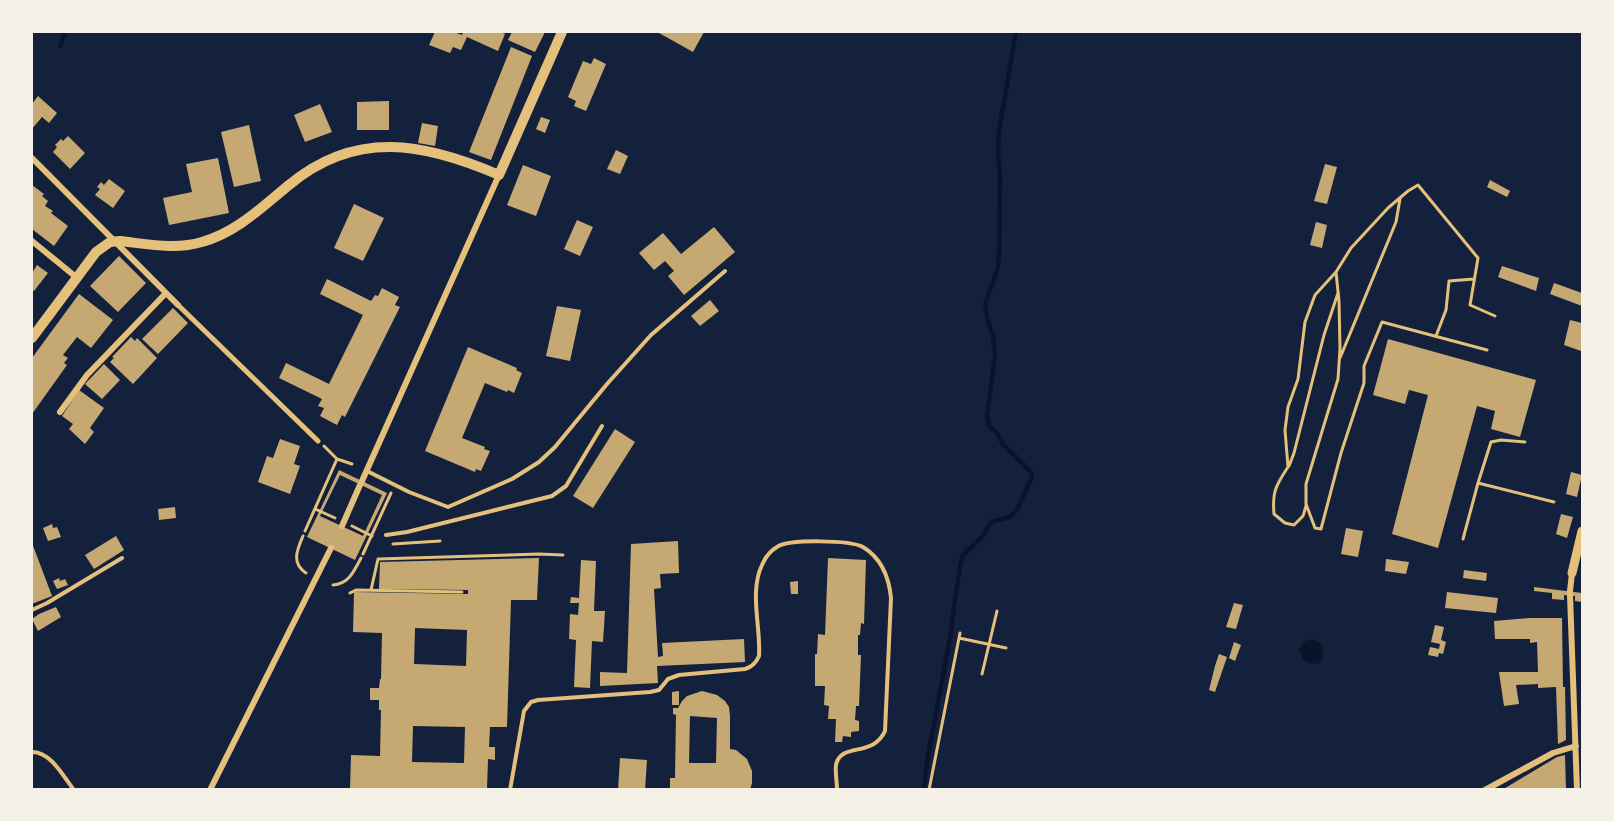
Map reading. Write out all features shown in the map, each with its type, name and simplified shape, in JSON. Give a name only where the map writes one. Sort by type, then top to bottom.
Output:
[{"type":"main road","points":[[32,338],[76,277],[104,245],[113,241],[168,247],[218,237],[236,228],[292,182],[317,165],[338,155],[360,149],[385,147],[414,149],[461,160],[499,175],[562,32]]},
{"type":"street","points":[[32,158],[113,241],[318,441]]},
{"type":"street","points":[[342,526],[499,175]]},
{"type":"street","points":[[32,241],[76,277]]},
{"type":"street","points":[[60,412],[81,381],[166,293]]},
{"type":"street","points":[[1577,789],[1580,773],[1576,746],[1570,593],[1572,573],[1582,531]]},
{"type":"street","points":[[210,789],[332,549]]},
{"type":"street","points":[[1485,789],[1553,753],[1576,746]]},
{"type":"lane","points":[[367,471],[394,486],[448,507],[504,483],[532,467],[555,447],[651,335],[725,271]]},
{"type":"lane","points":[[386,535],[407,532],[552,496],[566,486],[602,426]]},
{"type":"lane","points":[[510,789],[525,708],[531,702],[650,692],[661,688],[668,679],[677,675],[745,669],[753,665],[759,656],[758,581],[761,566],[771,552],[777,546],[793,543],[847,542],[861,546],[878,561],[890,585],[891,609],[885,731],[880,740],[871,747],[846,752],[839,758],[837,789]]},
{"type":"lane","points":[[32,610],[122,558]]},
{"type":"lane","points":[[32,752],[40,753],[48,758],[74,789]]},
{"type":"path","points":[[1288,467],[1285,430],[1288,407],[1298,379],[1305,322],[1315,295],[1336,272],[1351,248],[1400,197],[1418,185],[1478,258],[1470,305],[1495,316]]},
{"type":"path","points":[[1339,362],[1396,222],[1400,197]]},
{"type":"path","points":[[1336,272],[1338,291],[1338,379],[1306,484],[1306,504],[1303,516],[1294,525],[1284,523],[1274,514],[1273,499],[1278,481],[1294,453],[1338,291]]},
{"type":"path","points":[[1436,336],[1446,310],[1449,281],[1474,279]]},
{"type":"path","points":[[1306,504],[1316,528],[1321,529],[1341,453],[1364,383],[1364,366],[1382,322],[1486,350]]},
{"type":"path","points":[[1462,539],[1491,442],[1501,440],[1525,442]]},
{"type":"path","points":[[318,441],[338,459],[352,464]]},
{"type":"path","points":[[306,573],[298,567],[296,558],[304,534],[338,459]]},
{"type":"path","points":[[1478,483],[1554,502]]},
{"type":"path","points":[[333,585],[346,581],[362,556],[394,486]]},
{"type":"path","points":[[390,543],[440,541]]},
{"type":"path","points":[[371,590],[378,559],[563,555]]},
{"type":"path","points":[[350,593],[356,590],[462,592]]},
{"type":"path","points":[[982,675],[996,611]]},
{"type":"path","points":[[929,789],[960,633]]},
{"type":"path","points":[[959,638],[1006,648]]},
{"type":"water","points":[[1313,639],[1319,642],[1323,655],[1320,663],[1312,664],[1303,660],[1299,649],[1305,641]]},
{"type":"building","points":[[435,32],[454,32],[462,35],[463,32],[505,34],[498,51],[467,37],[461,50],[453,47],[450,53],[429,45]]},
{"type":"building","points":[[512,32],[545,32],[535,52],[508,40]]},
{"type":"building","points":[[660,32],[704,32],[693,52]]},
{"type":"building","points":[[511,47],[532,56],[491,160],[469,152]]},
{"type":"building","points":[[594,58],[606,64],[586,111],[574,106],[576,101],[568,97],[583,61],[591,64]]},
{"type":"building","points":[[38,96],[57,113],[49,123],[42,117],[32,129],[32,104]]},
{"type":"building","points":[[389,101],[389,130],[357,130],[357,102]]},
{"type":"building","points":[[320,104],[332,132],[305,142],[294,115]]},
{"type":"building","points":[[541,117],[550,120],[545,133],[536,129]]},
{"type":"building","points":[[422,123],[438,126],[435,146],[418,143]]},
{"type":"building","points":[[249,125],[261,181],[234,187],[221,132]]},
{"type":"building","points":[[68,136],[85,153],[70,169],[53,152],[57,147],[55,145]]},
{"type":"building","points":[[616,150],[628,156],[620,174],[607,169]]},
{"type":"building","points":[[218,158],[229,213],[169,225],[163,198],[192,192],[186,164]]},
{"type":"building","points":[[1325,164],[1337,167],[1327,204],[1314,201]]},
{"type":"building","points":[[523,165],[551,176],[536,216],[507,205]]},
{"type":"building","points":[[109,179],[125,191],[113,208],[95,195],[100,189],[97,187],[101,182],[104,185]]},
{"type":"building","points":[[1490,180],[1510,191],[1507,197],[1487,187]]},
{"type":"building","points":[[32,185],[44,194],[42,196],[48,201],[45,206],[53,211],[51,213],[68,226],[54,246],[32,229]]},
{"type":"building","points":[[354,204],[384,218],[363,261],[334,248]]},
{"type":"building","points":[[577,220],[593,227],[580,256],[564,249]]},
{"type":"building","points":[[1316,222],[1327,225],[1322,248],[1310,245]]},
{"type":"building","points":[[714,227],[735,252],[684,295],[668,276],[674,271],[665,261],[654,270],[639,253],[663,233],[681,254]]},
{"type":"building","points":[[119,256],[146,283],[118,312],[90,286]]},
{"type":"building","points":[[37,265],[48,273],[34,291],[32,290],[32,273]]},
{"type":"building","points":[[1502,266],[1539,278],[1536,291],[1498,277]]},
{"type":"building","points":[[327,279],[371,301],[375,295],[378,296],[382,288],[399,297],[395,305],[400,307],[345,417],[342,415],[337,425],[320,416],[324,408],[318,406],[322,399],[279,378],[286,363],[329,384],[363,315],[320,294]]},
{"type":"building","points":[[1554,283],[1582,293],[1582,306],[1550,294]]},
{"type":"building","points":[[79,294],[113,320],[91,348],[77,337],[63,355],[68,358],[64,363],[67,365],[32,414],[32,358]]},
{"type":"building","points":[[710,300],[719,311],[700,326],[691,316]]},
{"type":"building","points":[[557,306],[581,310],[570,361],[546,356]]},
{"type":"building","points":[[173,308],[188,323],[158,354],[142,339]]},
{"type":"building","points":[[1570,320],[1582,323],[1581,351],[1564,345]]},
{"type":"building","points":[[131,337],[135,341],[137,338],[157,358],[133,384],[110,362]]},
{"type":"building","points":[[1388,339],[1536,380],[1520,437],[1491,429],[1495,411],[1477,406],[1438,548],[1392,534],[1428,395],[1409,390],[1405,404],[1373,395]]},
{"type":"building","points":[[468,347],[517,368],[516,370],[522,373],[514,393],[485,383],[462,438],[490,451],[481,471],[476,469],[475,472],[425,451]]},
{"type":"building","points":[[104,364],[120,380],[102,399],[85,384]]},
{"type":"building","points":[[79,390],[104,408],[90,428],[94,432],[85,444],[69,429],[73,424],[62,416]]},
{"type":"building","points":[[615,429],[635,442],[593,508],[573,496]]},
{"type":"building","points":[[280,439],[300,446],[294,464],[300,466],[290,494],[258,482],[267,456],[273,458]]},
{"type":"building","points":[[339,470],[387,493],[355,560],[307,537]],"holes":[[[340,475],[382,495],[363,536],[320,516]]]},
{"type":"building","points":[[1571,472],[1582,475],[1577,497],[1566,494]]},
{"type":"building","points":[[175,507],[176,518],[159,520],[158,509]]},
{"type":"building","points":[[1561,514],[1573,517],[1567,538],[1556,534]]},
{"type":"building","points":[[52,524],[53,528],[57,527],[61,537],[48,541],[43,528]]},
{"type":"building","points":[[1346,528],[1363,531],[1358,557],[1341,554]]},
{"type":"building","points":[[116,536],[124,550],[94,569],[85,555]]},
{"type":"building","points":[[678,541],[679,573],[660,574],[661,588],[654,589],[658,657],[663,656],[662,643],[744,639],[745,662],[657,666],[658,683],[600,686],[600,672],[627,673],[631,544]]},
{"type":"building","points":[[32,543],[52,596],[32,604]]},
{"type":"building","points":[[539,558],[537,600],[511,600],[507,727],[490,727],[489,747],[495,747],[495,760],[488,759],[487,790],[350,790],[351,755],[380,756],[381,710],[379,710],[379,700],[370,700],[370,688],[379,688],[381,679],[382,633],[353,632],[354,592],[468,594],[468,590],[379,589],[380,562]],"holes":[[[415,628],[467,630],[466,666],[414,664]],[[413,726],[465,727],[464,763],[412,762]]]},
{"type":"building","points":[[828,558],[866,560],[864,624],[861,623],[860,635],[858,635],[858,655],[861,655],[859,706],[856,706],[855,720],[859,721],[859,731],[851,732],[851,737],[843,736],[842,742],[835,742],[836,719],[828,719],[829,706],[824,705],[825,686],[815,686],[815,654],[817,654],[818,634],[825,635]]},
{"type":"building","points":[[1386,559],[1409,562],[1406,574],[1385,571]]},
{"type":"building","points":[[581,560],[596,561],[594,611],[605,611],[603,642],[592,641],[590,688],[574,687],[576,640],[569,639],[570,614],[578,615],[579,603],[570,603],[571,597],[579,598]]},
{"type":"building","points":[[1464,570],[1487,573],[1486,581],[1463,578]]},
{"type":"building","points":[[59,578],[60,581],[65,579],[68,585],[57,589],[53,581]]},
{"type":"building","points":[[798,581],[798,594],[791,594],[790,582]]},
{"type":"building","points":[[1534,587],[1582,593],[1582,602],[1575,601],[1575,596],[1564,595],[1564,600],[1552,599],[1552,593],[1534,591]]},
{"type":"building","points":[[1447,592],[1498,598],[1496,613],[1445,608]]},
{"type":"building","points":[[1234,603],[1243,605],[1236,629],[1226,627]]},
{"type":"building","points":[[56,607],[61,617],[38,631],[32,619]]},
{"type":"building","points":[[1562,618],[1566,740],[1558,744],[1556,687],[1538,688],[1538,684],[1516,685],[1519,704],[1504,706],[1499,672],[1538,672],[1537,642],[1530,643],[1530,639],[1495,639],[1494,621]]},
{"type":"building","points":[[1435,625],[1444,627],[1441,640],[1446,642],[1443,654],[1439,653],[1438,657],[1428,655],[1430,647],[1439,649],[1440,644],[1431,642]]},
{"type":"building","points":[[1234,642],[1241,645],[1235,661],[1229,658]]},
{"type":"building","points":[[1219,654],[1227,657],[1215,692],[1209,690]]},
{"type":"building","points":[[679,691],[679,705],[672,705],[672,692]]},
{"type":"building","points":[[702,691],[717,695],[725,701],[729,707],[730,716],[730,749],[736,750],[747,759],[752,771],[750,790],[670,790],[670,778],[675,778],[676,715],[673,714],[673,708],[678,708],[687,696]],"holes":[[[690,716],[717,718],[716,763],[689,763]]]},
{"type":"building","points":[[1565,755],[1566,790],[1502,790],[1557,757]]},
{"type":"building","points":[[620,758],[647,760],[645,790],[618,790]]},
{"type":"waterway","points":[[60,46],[65,32]]},
{"type":"waterway","points":[[985,532],[991,522],[1010,517],[1017,510],[1032,477],[1031,472],[989,426],[987,416],[995,356],[993,335],[985,304],[997,271],[999,258],[999,131],[1016,32]]},
{"type":"waterway","points":[[924,790],[960,566],[963,555],[984,535]]}]
